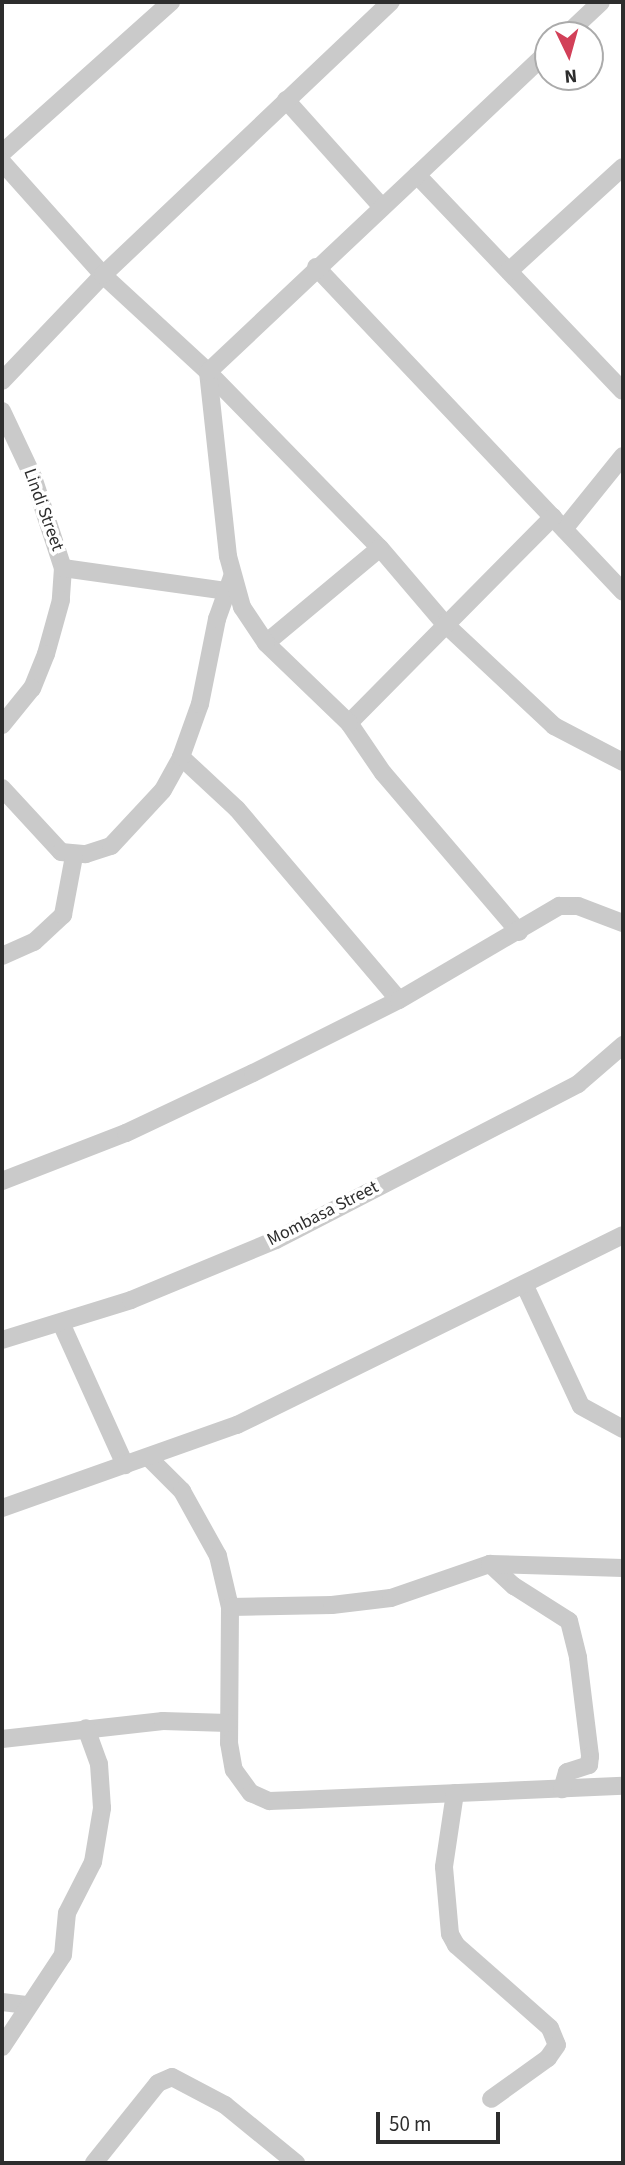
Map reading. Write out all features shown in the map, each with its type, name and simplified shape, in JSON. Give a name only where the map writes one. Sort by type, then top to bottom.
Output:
[{"type":"street","points":[[2,153],[170,2]]},
{"type":"street","points":[[2,381],[103,275],[391,2]]},
{"type":"street","points":[[581,21],[601,2]]},
{"type":"street","points":[[208,372],[316,267],[534,65]]},
{"type":"street","points":[[286,100],[382,207]]},
{"type":"street","points":[[2,162],[103,275],[208,372],[380,548],[444,623],[554,726],[623,762]]},
{"type":"street","points":[[509,271],[623,167]]},
{"type":"street","points":[[417,175],[623,391]]},
{"type":"street","points":[[316,267],[623,592]]},
{"type":"street","points":[[2,788],[61,852],[74,856],[111,846],[163,790],[181,757],[200,704],[229,584],[208,372]]},
{"type":"street","name":"Lindi Street","points":[[2,411],[33,477],[63,568],[61,600],[46,654],[32,688],[2,725]]},
{"type":"street","points":[[349,723],[444,623],[559,523],[623,456]]},
{"type":"street","points":[[267,643],[380,548]]},
{"type":"street","points":[[63,568],[229,584]]},
{"type":"street","points":[[229,584],[267,643],[349,723],[383,773],[519,932]]},
{"type":"street","points":[[181,757],[237,809],[399,1000]]},
{"type":"street","points":[[2,956],[34,942],[63,915],[74,856]]},
{"type":"street","points":[[2,1181],[126,1133],[399,1000],[564,905],[578,906],[623,923]]},
{"type":"street","name":"Mombasa Street","points":[[2,1340],[131,1300],[276,1240],[578,1084],[623,1045]]},
{"type":"street","points":[[2,1508],[149,1458],[333,1381],[623,1235]]},
{"type":"street","points":[[525,1286],[581,1406],[623,1429]]},
{"type":"street","points":[[61,1323],[125,1465]]},
{"type":"street","points":[[149,1458],[182,1491],[204,1525],[218,1556],[230,1607],[228,1723],[240,1781],[251,1793],[269,1801],[623,1786]]},
{"type":"street","points":[[230,1607],[332,1605],[391,1598],[490,1564],[623,1568]]},
{"type":"street","points":[[490,1564],[514,1586],[569,1621],[578,1658],[590,1756],[589,1765],[566,1772],[562,1789]]},
{"type":"street","points":[[2,1739],[163,1721],[228,1723]]},
{"type":"street","points":[[2,2047],[63,1955],[67,1913],[74,1893],[88,1878],[102,1824],[99,1764],[86,1728]]},
{"type":"street","points":[[455,1793],[444,1867],[450,1934],[456,1945],[550,2028],[557,2045],[548,2058],[491,2099]]},
{"type":"street","points":[[2,2002],[28,2005]]},
{"type":"street","points":[[94,2163],[158,2083],[172,2077],[225,2105],[296,2163]]}]
